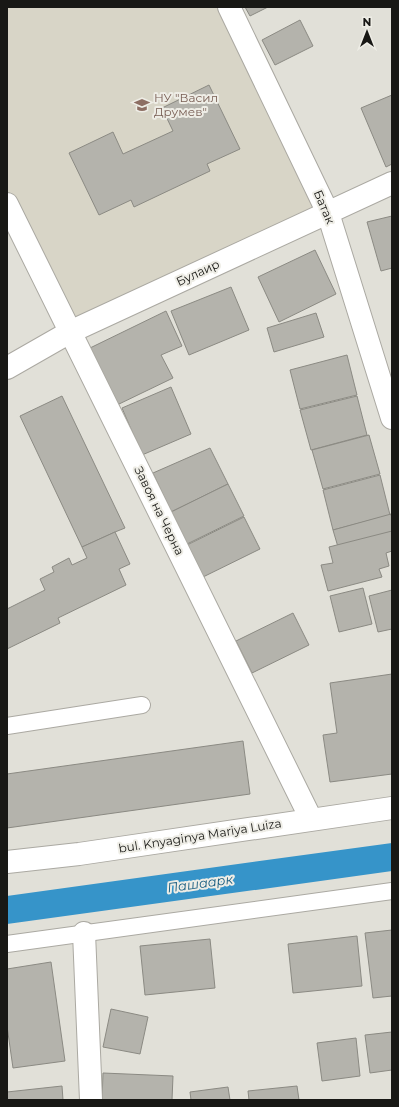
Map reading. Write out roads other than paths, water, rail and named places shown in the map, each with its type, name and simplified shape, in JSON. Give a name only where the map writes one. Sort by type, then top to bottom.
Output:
[{"type":"street","name":"Батак","points":[[229,7],[328,213],[392,418]]},
{"type":"street","name":"Булаир","points":[[7,368],[70,332],[392,183]]},
{"type":"street","name":"Завоя на Черна","points":[[7,204],[311,819]]},
{"type":"street","name":"bul. Knyaginya Mariya Luiza","points":[[7,862],[79,854],[392,808]]},
{"type":"street","points":[[84,933],[91,1100]]},
{"type":"lane","points":[[7,726],[142,704]]},
{"type":"lane","points":[[7,944],[392,891]]},
{"type":"waterway","name":"Пашаарк","points":[[7,910],[392,857]]},
{"type":"place","name":"НУ \"Васил Друмев\"","points":[[142,105]]}]
